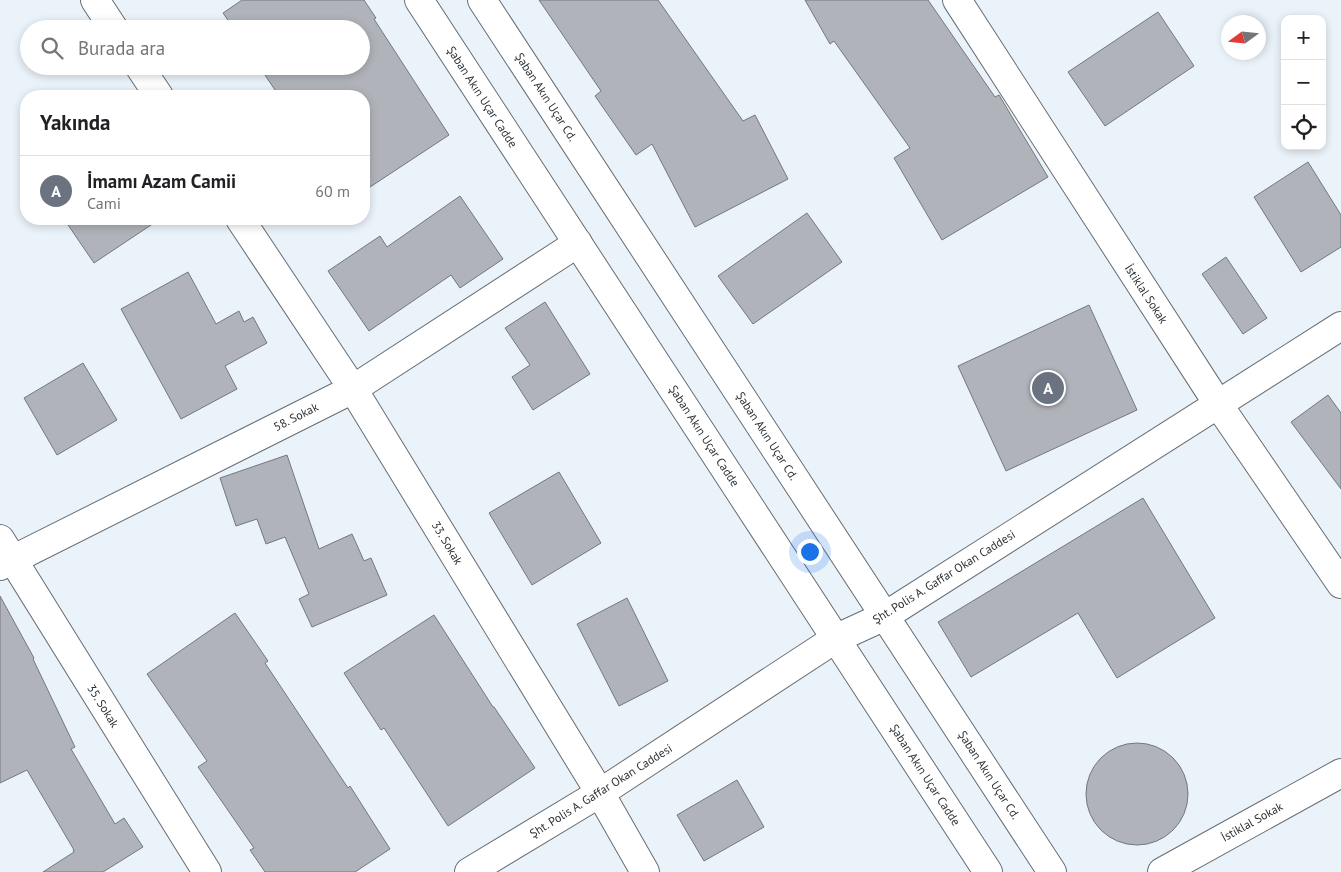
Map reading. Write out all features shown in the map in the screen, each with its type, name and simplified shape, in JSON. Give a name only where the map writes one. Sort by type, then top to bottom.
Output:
[{"type":"street","points":[[95,0],[108,20]]},
{"type":"street","name":"Şaban Akın Uçar Cadde","points":[[419,0],[988,872]]},
{"type":"street","name":"Şaban Akın Uçar Cd.","points":[[482,0],[1052,872]]},
{"type":"street","name":"İstiklal Sokak","points":[[957,0],[1218,404],[1341,584]]},
{"type":"street","points":[[145,75],[155,90]]},
{"type":"street","name":"33. Sokak","points":[[244,225],[353,389],[600,793],[645,872]]},
{"type":"street","name":"58. Sokak","points":[[4,555],[353,389],[578,243]]},
{"type":"street","name":"Şht. Polis A. Gaffar Okan Caddesi","points":[[469,872],[600,793],[835,639],[885,616],[1341,326]]},
{"type":"street","name":"35. Sokak","points":[[4,555],[207,872]]},
{"type":"street","name":"İstiklal Sokak","points":[[1162,872],[1341,773]]},
{"type":"building","points":[[242,0],[364,0],[376,18],[374,19],[449,135],[370,187],[370,90],[275,90],[265,75],[370,75],[370,20],[228,20],[223,13]]},
{"type":"building","points":[[539,0],[658,0],[743,121],[755,115],[788,179],[695,227],[652,144],[636,155],[595,96],[601,91]]},
{"type":"building","points":[[805,0],[928,0],[995,97],[999,95],[1048,177],[942,240],[894,158],[910,148],[834,41],[830,44]]},
{"type":"building","points":[[1158,12],[1194,66],[1105,126],[1068,72]]},
{"type":"building","points":[[1308,162],[1341,215],[1341,247],[1301,272],[1254,197]]},
{"type":"building","points":[[460,196],[503,259],[460,288],[451,275],[369,331],[328,271],[380,236],[387,247]]},
{"type":"building","points":[[807,213],[842,262],[753,324],[718,276]]},
{"type":"building","points":[[68,225],[151,225],[94,263]]},
{"type":"building","points":[[1226,257],[1267,318],[1243,334],[1202,274]]},
{"type":"building","points":[[188,272],[216,324],[239,311],[244,322],[253,317],[267,343],[225,366],[237,389],[181,419],[121,309]]},
{"type":"building","points":[[545,302],[590,374],[533,410],[512,377],[530,365],[505,328]]},
{"type":"building","points":[[1089,305],[1137,410],[1006,471],[958,366]]},
{"type":"building","points":[[83,363],[117,420],[57,455],[24,398]]},
{"type":"building","points":[[1328,395],[1341,413],[1341,489],[1291,422]]},
{"type":"building","points":[[287,455],[319,549],[352,534],[364,561],[371,558],[387,595],[312,627],[299,599],[309,594],[285,537],[266,544],[257,519],[236,526],[220,478]]},
{"type":"building","points":[[559,472],[601,543],[532,585],[489,513]]},
{"type":"building","points":[[1143,498],[1215,618],[1117,678],[1078,613],[971,677],[938,622]]},
{"type":"building","points":[[0,596],[34,658],[75,747],[71,749],[115,824],[124,818],[143,847],[103,872],[43,872],[74,852],[74,850],[27,770],[0,783]]},
{"type":"building","points":[[627,598],[668,681],[619,706],[577,624]]},
{"type":"building","points":[[235,613],[268,661],[265,663],[348,788],[350,786],[390,849],[355,872],[265,872],[250,850],[254,848],[198,767],[207,761],[147,674]]},
{"type":"building","points":[[434,615],[535,768],[448,826],[384,728],[381,730],[344,673]]},
{"type":"building","points":[[1137,743],[1157,747],[1173,758],[1184,774],[1188,794],[1184,814],[1173,830],[1157,841],[1137,845],[1117,841],[1101,830],[1090,814],[1086,794],[1090,774],[1101,758],[1117,747]]},
{"type":"building","points":[[737,780],[764,827],[704,861],[677,815]]},
{"type":"place","name":"İmamı Azam Camii","points":[[1048,388]]}]
